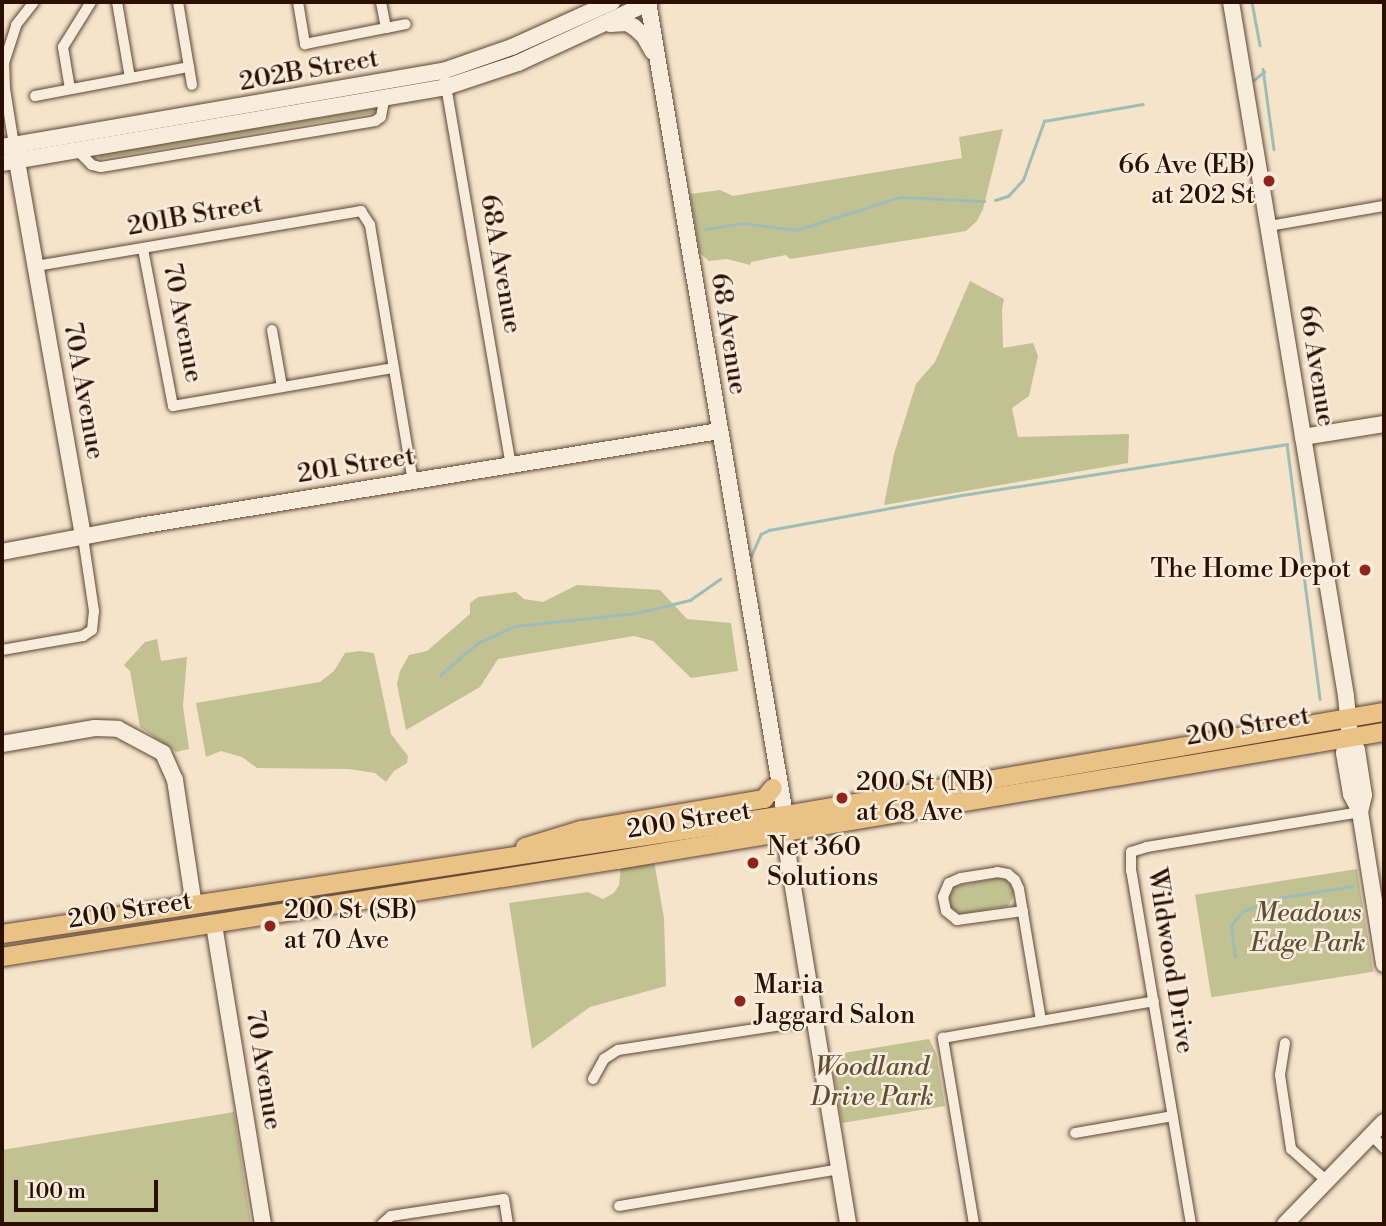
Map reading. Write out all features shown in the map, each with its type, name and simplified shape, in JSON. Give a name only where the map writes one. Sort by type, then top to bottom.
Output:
[{"type":"main road","name":"200 Street","points":[[2,957],[214,925],[784,824],[1384,712]]},
{"type":"main road","name":"200 Street","points":[[2,934],[474,861],[784,824],[1384,732]]},
{"type":"main road","points":[[474,861],[581,830],[764,799],[773,788]]},
{"type":"main road","points":[[214,925],[227,907],[248,896]]},
{"type":"street","points":[[9,153],[4,63],[16,24],[34,2]]},
{"type":"street","points":[[70,89],[63,47],[91,2]]},
{"type":"street","points":[[117,2],[130,78]]},
{"type":"street","points":[[177,2],[192,85]]},
{"type":"street","points":[[298,2],[305,44],[406,24]]},
{"type":"street","points":[[381,2],[386,28]]},
{"type":"street","name":"202B Street","points":[[9,153],[77,150],[384,100],[445,79],[612,2]]},
{"type":"street","name":"202B Street","points":[[9,153],[445,79],[518,63],[649,2]]},
{"type":"street","name":"68 Avenue","points":[[649,2],[759,675],[765,692],[813,1020],[848,1224]]},
{"type":"street","name":"66 Avenue","points":[[1231,2],[1348,719],[1350,738],[1344,753],[1351,794],[1360,811],[1384,964]]},
{"type":"street","points":[[596,27],[615,22],[634,27],[652,47],[659,68]]},
{"type":"street","points":[[34,96],[189,67]]},
{"type":"street","name":"68A Avenue","points":[[445,79],[511,465]]},
{"type":"street","name":"70A Avenue","points":[[2,650],[73,638],[92,630],[94,611],[36,266],[9,153]]},
{"type":"street","points":[[1269,226],[1384,206]]},
{"type":"street","name":"201B Street","points":[[36,266],[361,211],[370,225],[394,368]]},
{"type":"street","name":"70 Avenue","points":[[144,249],[173,406],[282,387]]},
{"type":"street","points":[[272,330],[282,387],[394,368],[413,481]]},
{"type":"street","points":[[1303,437],[1384,424]]},
{"type":"street","name":"201 Street","points":[[2,552],[719,431]]},
{"type":"street","name":"68 Avenue","points":[[759,675],[755,695],[773,788]]},
{"type":"street","points":[[2,744],[95,728],[118,729],[163,753],[175,780],[194,905]]},
{"type":"street","name":"Wildwood Drive","points":[[1191,1224],[1131,871],[1131,852],[1139,848],[1360,811]]},
{"type":"street","points":[[1023,911],[962,920],[949,914],[943,897],[947,886],[954,880],[1002,872],[1017,883],[1023,911],[1041,1020]]},
{"type":"street","name":"70 Avenue","points":[[214,925],[263,1224]]},
{"type":"street","points":[[974,1224],[943,1038],[1154,1002]]},
{"type":"street","points":[[593,1079],[604,1059],[618,1050],[813,1020]]},
{"type":"street","points":[[1285,1043],[1280,1075],[1292,1149],[1328,1182]]},
{"type":"street","points":[[1074,1133],[1172,1116]]},
{"type":"street","points":[[1286,1224],[1328,1182],[1379,1142],[1384,1122]]},
{"type":"street","points":[[620,1206],[839,1169]]},
{"type":"street","points":[[383,1222],[503,1199],[508,1224]]},
{"type":"green space","points":[[378,108],[375,113],[100,159],[99,154]]},
{"type":"green space","points":[[1003,129],[983,209],[977,221],[966,231],[790,259],[786,255],[751,262],[750,265],[727,259],[709,261],[700,253],[690,194],[720,190],[733,196],[962,158],[959,137]]},
{"type":"green space","points":[[970,281],[1004,299],[1003,348],[1033,343],[1038,356],[1029,396],[1012,408],[1018,437],[1129,434],[1128,463],[884,505],[894,454],[916,384],[935,362]]},
{"type":"green space","points":[[577,585],[660,590],[687,619],[731,623],[738,671],[691,678],[653,641],[634,636],[498,659],[480,687],[406,730],[397,684],[400,671],[409,655],[427,651],[470,614],[470,603],[478,597],[516,592],[524,599],[543,602]]},
{"type":"green space","points":[[157,639],[161,661],[187,657],[183,706],[189,749],[176,752],[140,727],[130,671],[124,665],[145,642]]},
{"type":"green space","points":[[345,653],[374,653],[391,734],[408,756],[407,763],[394,771],[386,782],[375,773],[349,769],[257,768],[242,757],[221,751],[206,757],[196,703],[320,682],[334,671]]},
{"type":"green space","points":[[654,861],[664,918],[666,986],[590,1007],[532,1049],[509,903],[588,892],[603,899],[614,893],[619,885],[621,867]]},
{"type":"green space","name":"Meadows Edge Park","points":[[1357,869],[1373,972],[1211,997],[1195,895]]},
{"type":"green space","points":[[998,878],[1006,880],[1013,889],[1013,897],[1008,906],[961,914],[951,908],[949,895],[956,886]]},
{"type":"green space","name":"Woodland Drive Park","points":[[929,1039],[936,1053],[945,1106],[842,1123],[831,1055]]},
{"type":"green space","points":[[234,1112],[251,1224],[2,1224],[2,1150]]},
{"type":"waterway","points":[[1252,2],[1260,45]]},
{"type":"waterway","points":[[1263,69],[1274,149]]},
{"type":"waterway","points":[[1254,80],[1264,72]]},
{"type":"waterway","points":[[995,200],[1008,196],[1023,180],[1044,121],[1143,104]]},
{"type":"waterway","points":[[705,229],[742,223],[796,230],[900,197],[984,201]]},
{"type":"waterway","points":[[751,556],[761,534],[769,530],[956,496],[1287,444],[1320,699]]},
{"type":"waterway","points":[[440,675],[478,643],[515,626],[636,613],[690,600],[720,579]]},
{"type":"waterway","points":[[1235,957],[1231,925],[1243,911],[1279,898],[1352,886]]},
{"type":"place","name":"66 Ave (EB) at 202 St","points":[[1269,181]]},
{"type":"place","name":"The Home Depot","points":[[1365,570]]},
{"type":"place","name":"200 St (NB) at 68 Ave","points":[[842,798]]},
{"type":"place","name":"Net 360 Solutions","points":[[753,863]]},
{"type":"place","name":"200 St (SB) at 70 Ave","points":[[270,926]]},
{"type":"place","name":"Maria Jaggard Salon","points":[[740,1001]]}]
